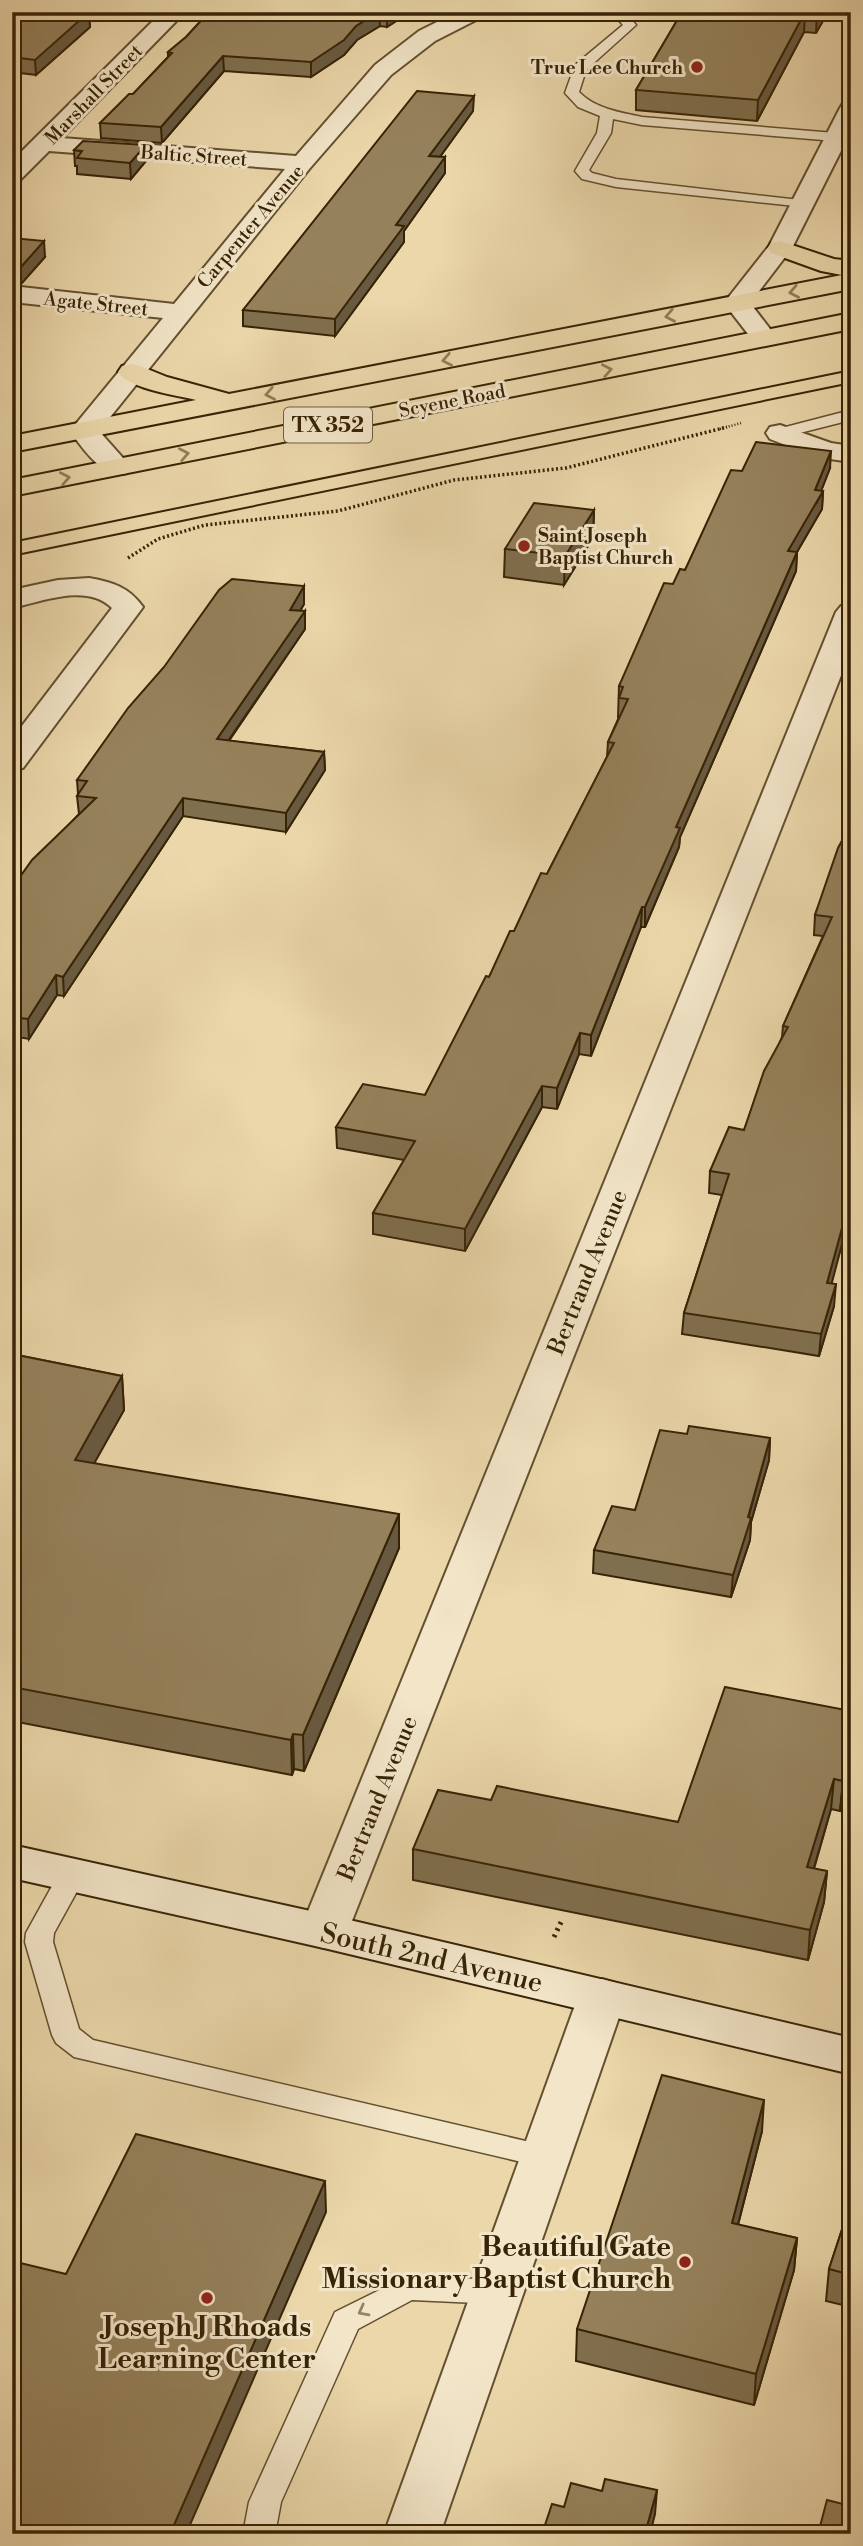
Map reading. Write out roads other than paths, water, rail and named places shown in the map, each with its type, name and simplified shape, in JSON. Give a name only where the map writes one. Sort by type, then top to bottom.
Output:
[{"type":"main road","points":[[780,248],[830,266],[851,269]]},
{"type":"main road","name":"Scyene Road","points":[[12,444],[851,281]]},
{"type":"main road","name":"Scyene Road","points":[[12,488],[851,321]]},
{"type":"main road","points":[[131,372],[158,383],[234,401]]},
{"type":"street","name":"Marshall Street","points":[[12,175],[174,12]]},
{"type":"street","name":"Carpenter Avenue","points":[[84,430],[302,163],[383,69],[427,36],[474,12]]},
{"type":"street","points":[[764,338],[737,303],[780,248],[851,108]]},
{"type":"street","name":"Baltic Street","points":[[45,144],[302,163]]},
{"type":"street","name":"Agate Street","points":[[12,294],[179,312]]},
{"type":"street","points":[[84,430],[117,467]]},
{"type":"street","points":[[780,433],[826,451],[851,454]]},
{"type":"street","points":[[12,598],[87,586],[113,575],[120,596],[128,607],[12,761]]},
{"type":"street","name":"Bertrand Avenue","points":[[324,1931],[851,612]]},
{"type":"street","name":"South 2nd Avenue","points":[[12,1861],[324,1931],[851,2056]]},
{"type":"street","points":[[412,2534],[603,1997]]},
{"type":"lane","points":[[612,12],[620,14],[629,24],[580,68],[572,93],[583,104],[607,114],[642,121],[835,137]]},
{"type":"lane","points":[[607,114],[604,133],[582,171],[587,176],[616,183],[800,204]]},
{"type":"lane","points":[[780,433],[851,415]]},
{"type":"lane","points":[[72,1875],[40,1933],[39,1942],[66,2035],[84,2049],[547,2157]]},
{"type":"lane","points":[[259,2534],[265,2502],[346,2321],[408,2288],[499,2292]]},
{"type":"tram line","points":[[12,542],[851,370]]},
{"type":"tram line","points":[[12,556],[851,383]]},
{"type":"place","name":"True Lee Church","points":[[697,67]]},
{"type":"place","name":"Saint Joseph Baptist Church","points":[[524,546]]},
{"type":"place","name":"Beautiful Gate Missionary Baptist Church","points":[[685,2262]]},
{"type":"place","name":"Joseph J Rhoads Learning Center","points":[[207,2298]]}]
